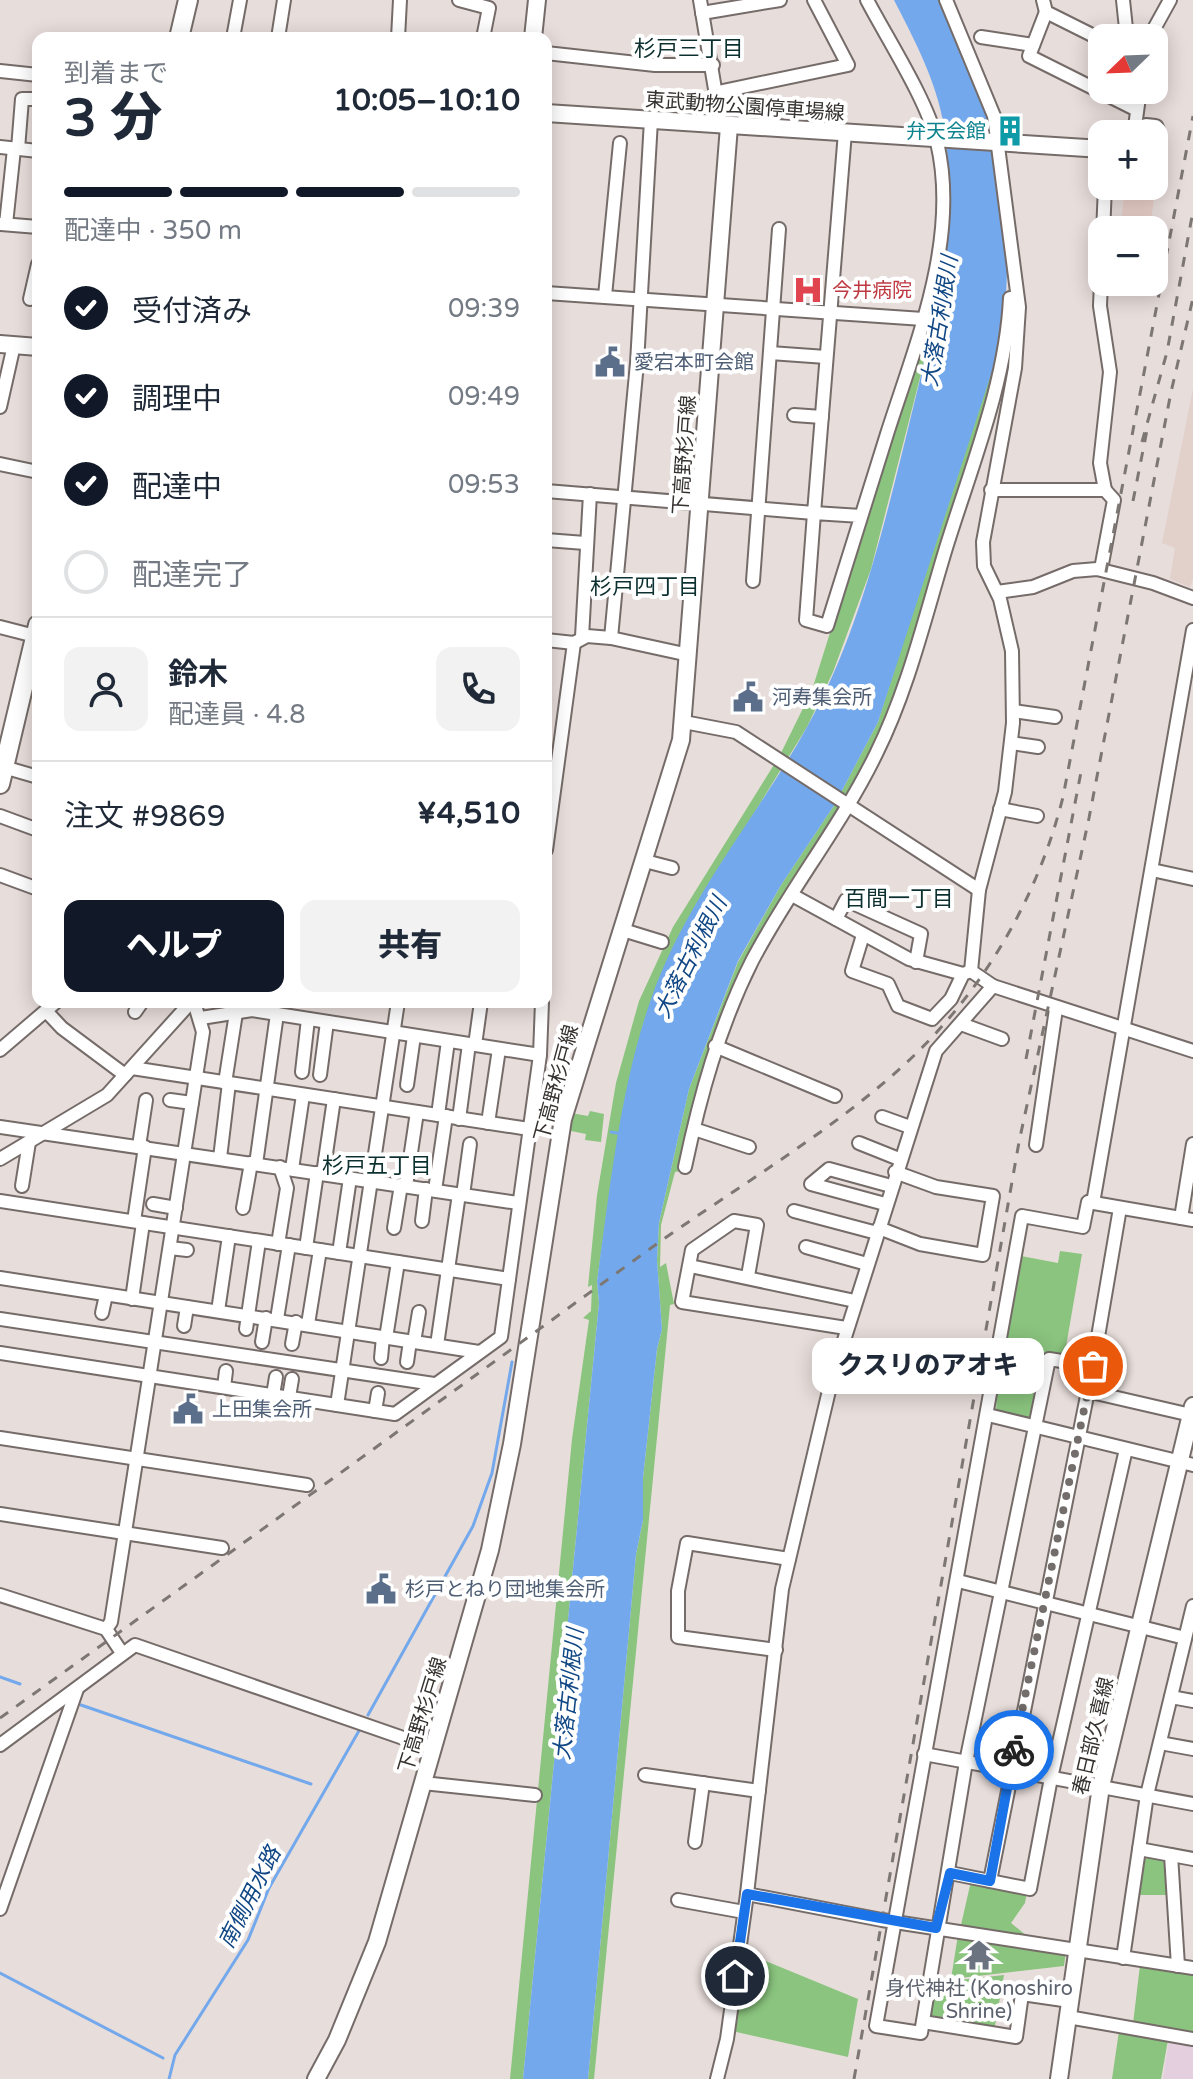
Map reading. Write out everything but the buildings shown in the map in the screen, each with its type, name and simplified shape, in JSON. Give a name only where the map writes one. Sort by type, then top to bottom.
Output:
[{"type":"highway","points":[[180,32],[188,0]]},
{"type":"highway","points":[[0,784],[8,718],[32,650]]},
{"type":"main road","points":[[534,32],[537,0]]},
{"type":"main road","name":"東武動物公園停車場線","points":[[552,113],[998,143]]},
{"type":"main road","name":"下高野杉戸線","points":[[316,2079],[337,2040],[369,1964],[497,1522],[563,1119],[645,861],[684,722],[725,125]]},
{"type":"main road","points":[[998,143],[1088,148]]},
{"type":"main road","points":[[7,344],[32,346]]},
{"type":"main road","name":"春日部久喜線","points":[[1059,2079],[1101,1786],[1138,1626],[1186,1464],[1192,1411]]},
{"type":"street","points":[[235,32],[240,0]]},
{"type":"street","points":[[279,32],[284,0]]},
{"type":"street","points":[[398,32],[400,0]]},
{"type":"street","points":[[459,0],[489,8],[484,32]]},
{"type":"street","points":[[725,125],[701,6],[780,0]]},
{"type":"street","points":[[718,92],[848,65],[814,0]]},
{"type":"street","points":[[845,132],[806,620],[827,626],[923,319],[935,270],[941,209],[938,138],[867,0]]},
{"type":"street","points":[[863,935],[852,971],[888,984],[898,1006],[932,1019],[951,999],[967,972],[979,890],[1000,809],[1011,743],[1012,651],[997,592],[983,558],[991,490],[1019,329],[998,143],[989,97],[946,0]]},
{"type":"street","points":[[1123,0],[1126,24]]},
{"type":"street","points":[[1157,24],[1170,0]]},
{"type":"street","points":[[1088,32],[1045,6],[1029,56],[1132,120]]},
{"type":"street","points":[[981,37],[1033,45]]},
{"type":"street","points":[[552,54],[655,65],[713,65]]},
{"type":"street","points":[[0,71],[32,74]]},
{"type":"street","points":[[32,99],[22,99],[3,224],[32,226]]},
{"type":"street","points":[[611,638],[637,363],[651,120]]},
{"type":"street","points":[[605,296],[620,143]]},
{"type":"street","points":[[0,147],[32,150]]},
{"type":"street","points":[[1101,569],[1114,500],[1105,490],[1100,463],[1110,372],[1100,306],[1104,200]]},
{"type":"street","points":[[753,581],[779,229]]},
{"type":"street","points":[[30,299],[32,290]]},
{"type":"street","points":[[552,293],[923,319]]},
{"type":"street","points":[[685,1167],[715,1046],[753,959],[880,745],[906,676],[998,377],[1005,347],[1010,298]]},
{"type":"street","points":[[0,407],[7,344]]},
{"type":"street","points":[[770,353],[826,357]]},
{"type":"street","points":[[794,415],[822,417]]},
{"type":"street","points":[[0,464],[32,471]]},
{"type":"street","points":[[991,490],[1105,490]]},
{"type":"street","points":[[552,491],[861,516]]},
{"type":"street","points":[[552,776],[578,640],[590,494]]},
{"type":"street","points":[[552,540],[585,543]]},
{"type":"street","points":[[997,592],[1033,587],[1073,571],[1101,569],[1193,598]]},
{"type":"street","points":[[0,627],[32,638]]},
{"type":"street","points":[[1093,1203],[1193,630]]},
{"type":"street","points":[[552,640],[611,638],[689,655]]},
{"type":"street","points":[[1013,711],[1055,717]]},
{"type":"street","points":[[684,722],[728,728],[979,890]]},
{"type":"street","points":[[1011,743],[1038,747]]},
{"type":"street","points":[[2,766],[32,775]]},
{"type":"street","points":[[1000,809],[1037,816]]},
{"type":"street","points":[[0,816],[32,828]]},
{"type":"street","points":[[645,861],[672,868]]},
{"type":"street","points":[[1152,870],[1193,879]]},
{"type":"street","points":[[0,875],[32,887]]},
{"type":"street","points":[[792,895],[916,962],[967,972],[993,986],[1056,1009],[1193,1051]]},
{"type":"street","points":[[836,919],[846,900],[921,934],[916,962]]},
{"type":"street","points":[[623,930],[662,942]]},
{"type":"street","points":[[717,2079],[727,2039],[789,1559],[836,1363],[936,1051],[993,986]]},
{"type":"street","points":[[0,1050],[6,1038],[48,1008]]},
{"type":"street","points":[[52,1008],[62,1028],[128,1072],[196,1078],[529,1129]]},
{"type":"street","points":[[0,1159],[107,1095],[187,1008]]},
{"type":"street","points":[[122,1653],[109,1626],[196,1078],[201,1018],[196,1008]]},
{"type":"street","points":[[201,1018],[251,1008]]},
{"type":"street","points":[[262,1008],[277,1014],[540,1055]]},
{"type":"street","points":[[337,1405],[397,1008]]},
{"type":"street","points":[[422,1221],[447,1117],[472,1045],[480,1008]]},
{"type":"street","points":[[6,1349],[150,1376],[395,1414],[501,1337],[540,1055],[542,1008]]},
{"type":"street","points":[[1036,1145],[1056,1009]]},
{"type":"street","points":[[220,1158],[236,1013]]},
{"type":"street","points":[[243,1208],[267,1089],[277,1014]]},
{"type":"street","points":[[302,1072],[308,1019]]},
{"type":"street","points":[[320,1075],[327,1022]]},
{"type":"street","points":[[961,1024],[1002,1039]]},
{"type":"street","points":[[407,1085],[414,1036]]},
{"type":"street","points":[[447,1117],[448,1041]]},
{"type":"street","points":[[715,1046],[835,1096]]},
{"type":"street","points":[[488,1123],[499,1049]]},
{"type":"street","points":[[262,1342],[271,1318],[284,1245],[286,1168],[303,1095]]},
{"type":"street","points":[[306,1248],[334,1099]]},
{"type":"street","points":[[132,1299],[146,1100]]},
{"type":"street","points":[[170,1100],[192,1103]]},
{"type":"street","points":[[394,1228],[417,1112]]},
{"type":"street","points":[[882,1117],[910,1127]]},
{"type":"street","points":[[0,1127],[518,1203]]},
{"type":"street","points":[[694,1129],[749,1147]]},
{"type":"street","points":[[22,1186],[29,1142]]},
{"type":"street","points":[[794,1211],[920,1244],[983,1255],[993,1196],[936,1187],[859,1143]]},
{"type":"street","points":[[437,1345],[470,1144]]},
{"type":"street","points":[[1093,1366],[1049,1359],[966,1762],[950,1873],[936,1928],[921,2033],[876,2026],[1022,1216],[1083,1227],[1088,1202],[1187,1219],[1193,1144]]},
{"type":"street","points":[[885,1204],[811,1184],[829,1169],[891,1186]]},
{"type":"street","points":[[339,1253],[350,1178]]},
{"type":"street","points":[[0,1201],[509,1279]]},
{"type":"street","points":[[153,1204],[176,1208]]},
{"type":"street","points":[[990,1881],[1009,1770],[1093,1366],[1120,1208]]},
{"type":"street","points":[[748,1276],[757,1225],[734,1221],[692,1250],[682,1302],[846,1328]]},
{"type":"street","points":[[218,1311],[229,1236]]},
{"type":"street","points":[[248,1322],[259,1241]]},
{"type":"street","points":[[806,1247],[867,1264]]},
{"type":"street","points":[[170,1248],[187,1250]]},
{"type":"street","points":[[292,1344],[302,1323],[320,1250]]},
{"type":"street","points":[[381,1358],[398,1262]]},
{"type":"street","points":[[690,1266],[855,1301]]},
{"type":"street","points":[[0,1278],[218,1311],[248,1322],[271,1318],[479,1352]]},
{"type":"street","points":[[102,1313],[106,1295]]},
{"type":"street","points":[[184,1326],[187,1307]]},
{"type":"street","points":[[407,1362],[419,1312]]},
{"type":"street","points":[[0,1319],[434,1384]]},
{"type":"street","points":[[836,1363],[873,1372]]},
{"type":"street","points":[[224,1387],[226,1371]]},
{"type":"street","points":[[273,1395],[276,1377]]},
{"type":"street","points":[[289,1397],[292,1379]]},
{"type":"street","points":[[1087,1391],[1192,1411]]},
{"type":"street","points":[[375,1411],[378,1393]]},
{"type":"street","points":[[988,1415],[1186,1464]]},
{"type":"street","points":[[0,1438],[138,1455],[307,1485]]},
{"type":"street","points":[[950,1873],[1030,1889],[1051,1778],[1126,1449]]},
{"type":"street","points":[[0,1514],[222,1548]]},
{"type":"street","points":[[776,1650],[678,1637],[681,1566],[687,1543],[789,1559]]},
{"type":"street","points":[[958,1581],[1138,1626],[1187,1647]]},
{"type":"street","points":[[0,1595],[109,1626]]},
{"type":"street","points":[[1123,1958],[1147,1795],[1171,1697],[1187,1647],[1193,1606]]},
{"type":"street","points":[[0,1745],[135,1645],[432,1748]]},
{"type":"street","points":[[0,1909],[77,1689]]},
{"type":"street","points":[[1171,1697],[1193,1701]]},
{"type":"street","points":[[1160,1743],[1193,1749]]},
{"type":"street","points":[[924,1754],[1193,1804]]},
{"type":"street","points":[[645,1775],[759,1791]]},
{"type":"street","points":[[423,1783],[535,1795]]},
{"type":"street","points":[[695,1842],[703,1783]]},
{"type":"street","points":[[1139,1849],[1193,1859]]},
{"type":"street","points":[[1171,1855],[1178,1966]]},
{"type":"street","points":[[747,1894],[893,1921],[1193,1968]]},
{"type":"street","points":[[678,1900],[744,1912]]},
{"type":"street","points":[[923,2022],[1016,2037],[1022,1994],[1069,2009],[1193,2039]]},
{"type":"shaded area","points":[[1124,200],[1154,200],[1152,216],[1122,216]]},
{"type":"shaded area","points":[[1193,389],[1193,579],[1190,587],[1170,579],[1175,548],[1162,543]]},
{"type":"shaded area","points":[[1169,2040],[1193,2044],[1193,2079],[1163,2079]]},
{"type":"green space","points":[[938,289],[922,370],[871,569],[833,672],[807,727],[684,927],[651,1000],[611,1182],[597,1281],[599,1303],[523,2079],[510,2079],[572,1439],[589,1320],[583,1318],[591,1311],[592,1285],[588,1287],[597,1195],[616,1083],[639,1001],[673,927],[780,755],[812,690]]},
{"type":"green space","points":[[1005,317],[999,361],[889,715],[849,798],[713,1043],[680,1171],[675,1172],[661,1225],[660,1267],[666,1263],[674,1304],[670,1305],[594,2079],[588,2079],[636,1554],[643,1520],[643,1478],[657,1349],[662,1329],[657,1260],[659,1223],[689,1089],[738,962],[781,885],[835,804],[878,722]]},
{"type":"green space","points":[[590,1111],[604,1114],[601,1142],[585,1140],[586,1134],[566,1130],[571,1113],[588,1116]]},
{"type":"green space","points":[[1060,1251],[1082,1254],[1064,1358],[1045,1356],[1032,1418],[996,1413],[997,1392],[1007,1394],[1015,1352],[1005,1350],[1021,1256],[1058,1263]]},
{"type":"green space","points":[[1146,1855],[1168,1859],[1171,1895],[1139,1895]]},
{"type":"green space","points":[[971,1881],[1027,1892],[1025,1903],[1011,1923],[1027,1936],[961,1925]]},
{"type":"green space","points":[[958,1935],[1066,1951],[1064,1966],[951,1979]]},
{"type":"green space","points":[[756,1957],[858,1999],[848,2057],[732,2031],[740,1983]]},
{"type":"green space","points":[[1140,1965],[1193,1972],[1193,2035],[1133,2024]]},
{"type":"green space","points":[[1004,1975],[994,2031],[929,2021],[932,1983]]},
{"type":"green space","points":[[1119,2031],[1168,2040],[1161,2079],[1112,2079]]},
{"type":"water","name":"大落古利根川","points":[[894,0],[940,0],[986,107],[993,132],[1008,251],[1005,317],[995,362],[878,722],[835,804],[781,885],[738,961],[689,1089],[659,1223],[657,1260],[662,1329],[657,1349],[643,1478],[643,1520],[636,1554],[588,2079],[523,2079],[599,1303],[597,1281],[617,1138],[631,1068],[651,999],[683,927],[807,727],[840,658],[866,585],[887,511],[940,283],[948,204],[944,126],[930,77]]},
{"type":"waterway","points":[[611,1132],[623,1134]]},
{"type":"waterway","name":"南側用水路","points":[[368,1715],[473,1526],[492,1473],[512,1362]]},
{"type":"waterway","points":[[0,1677],[20,1684]]},
{"type":"waterway","points":[[81,1705],[311,1784]]},
{"type":"waterway","name":"南側用水路","points":[[169,2079],[175,2055],[248,1940],[269,1888],[360,1729]]},
{"type":"waterway","points":[[0,1973],[163,2058]]},
{"type":"railway","points":[[0,1718],[647,1251],[842,1116],[913,1056],[965,999],[1017,918],[1044,859],[1063,797],[1193,116]]},
{"type":"railway","points":[[1142,442],[1167,352],[1193,211]]},
{"type":"railway","points":[[854,2079],[1019,1142],[1089,818],[1171,392],[1193,298]]},
{"type":"railway","points":[[1133,501],[1147,430]]},
{"type":"railway","points":[[1026,1059],[1081,772]]},
{"type":"way so far","points":[[1014,1750],[1093,1366]]},
{"type":"place","name":"弁天会館","points":[[1010,131]]},
{"type":"place","name":"今井病院","points":[[808,290]]},
{"type":"place","name":"愛宕本町会館","points":[[610,362]]},
{"type":"place","name":"河寿集会所","points":[[748,697]]},
{"type":"place","name":"クスリのアオキ","points":[[1093,1366]]},
{"type":"place","name":"上田集会所","points":[[188,1409]]},
{"type":"place","name":"杉戸とねり団地集会所","points":[[381,1589]]},
{"type":"place","name":"身代神社 (Konoshiro Shrine)","points":[[979,1955]]},
{"type":"district","name":"杉戸三丁目","points":[[689,48]]},
{"type":"district","name":"杉戸四丁目","points":[[645,586]]},
{"type":"district","name":"百間一丁目","points":[[899,898]]},
{"type":"district","name":"杉戸五丁目","points":[[377,1165]]},
{"type":"route","points":[[735,1976],[747,1894],[936,1928],[950,1873],[990,1881],[1014,1750]]}]
